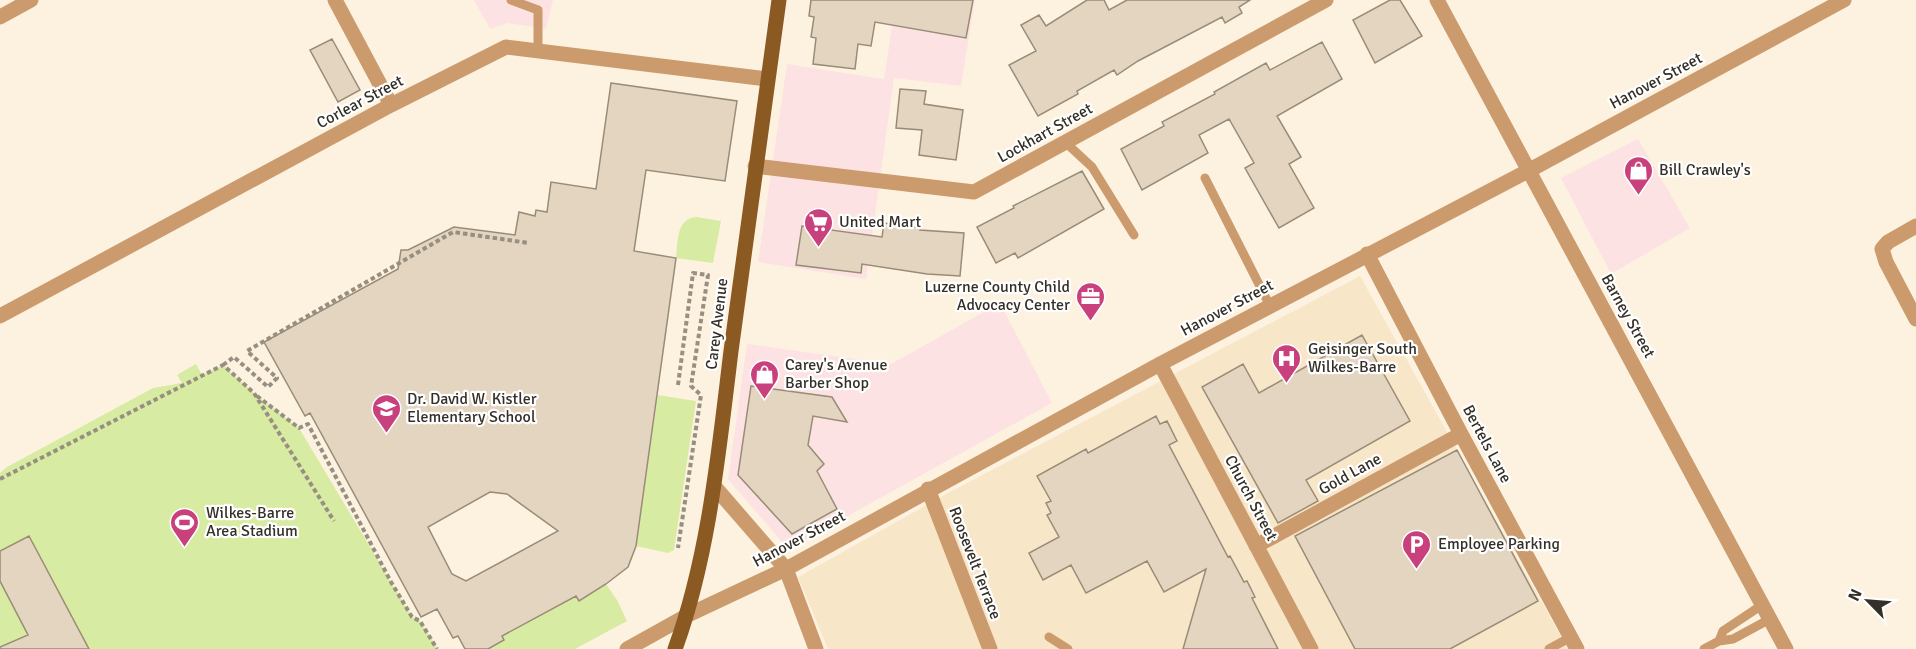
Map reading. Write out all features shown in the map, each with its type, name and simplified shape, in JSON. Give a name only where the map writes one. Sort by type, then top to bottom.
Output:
[{"type":"main road","name":"Carey Avenue","points":[[675,649],[688,615],[714,486],[779,0]]},
{"type":"street","points":[[0,17],[31,0]]},
{"type":"street","points":[[334,0],[391,105]]},
{"type":"street","name":"Lockhart Street","points":[[755,166],[974,192],[1326,0]]},
{"type":"street","name":"Barney Street","points":[[1437,0],[1786,649]]},
{"type":"street","name":"Hanover Street","points":[[627,649],[688,615],[786,569],[928,489],[1160,364],[1528,171],[1844,0]]},
{"type":"street","name":"Corlear Street","points":[[0,316],[391,105],[506,46],[767,79]]},
{"type":"street","points":[[1916,226],[1888,242],[1882,249],[1886,262],[1916,319]]},
{"type":"street","name":"Bertels Lane","points":[[1367,254],[1574,643]]},
{"type":"street","name":"Church Street","points":[[1160,364],[1311,649]]},
{"type":"street","name":"Gold Lane","points":[[1256,546],[1461,434]]},
{"type":"street","points":[[714,486],[786,569],[816,649]]},
{"type":"street","name":"Roosevelt Terrace","points":[[928,489],[990,649]]},
{"type":"lane","points":[[511,0],[538,10],[538,51]]},
{"type":"lane","points":[[1065,142],[1092,167],[1134,235]]},
{"type":"lane","points":[[1205,178],[1270,306]]},
{"type":"lane","points":[[1721,645],[1723,631],[1762,605]]},
{"type":"lane","points":[[1704,649],[1721,645],[1770,619]]},
{"type":"lane","points":[[1049,637],[1068,649]]},
{"type":"lane","points":[[1549,649],[1574,643]]},
{"type":"path","points":[[0,479],[223,365],[234,357],[268,387],[278,378],[247,351],[453,232],[529,243]]},
{"type":"path","points":[[678,385],[693,273],[708,274],[691,386],[700,395],[678,548]]},
{"type":"path","points":[[223,365],[298,428],[308,424],[391,582],[412,617],[420,621],[437,649]]},
{"type":"path","points":[[254,393],[334,521]]},
{"type":"shaded area","points":[[474,0],[553,0],[546,29],[508,23],[490,29]]},
{"type":"shaded area","points":[[896,0],[975,0],[961,86],[894,78],[866,279],[758,262],[787,64],[884,79]]},
{"type":"shaded area","points":[[1638,139],[1690,228],[1611,274],[1561,178]]},
{"type":"shaded area","name":"Geisinger South Wilkes-Barre","points":[[1360,276],[1568,649],[828,649],[798,577],[948,493]]},
{"type":"shaded area","points":[[1000,303],[1052,403],[788,549],[728,479],[747,344],[891,364]]},
{"type":"green space","points":[[696,217],[721,221],[713,263],[676,258],[681,227],[689,219]]},
{"type":"green space","name":"Wilkes-Barre Area Stadium","points":[[196,364],[202,375],[223,365],[299,428],[412,617],[420,621],[438,649],[0,649],[0,473],[7,467],[153,388],[182,383],[177,375]]},
{"type":"green space","points":[[658,395],[696,401],[674,550],[668,553],[636,546]]},
{"type":"green space","points":[[606,584],[627,621],[575,649],[488,649],[503,640],[502,636],[576,596],[579,600]]},
{"type":"building","points":[[811,0],[973,0],[966,38],[875,22],[871,46],[858,44],[855,69],[813,64],[816,38],[811,37],[814,17],[809,16]]},
{"type":"building","points":[[1087,0],[1104,0],[1109,10],[1127,0],[1250,0],[1239,7],[1242,13],[1225,23],[1222,17],[1138,61],[1117,75],[1114,70],[1077,91],[1078,94],[1038,116],[1009,65],[1036,51],[1021,25],[1039,15],[1046,26]]},
{"type":"building","points":[[1390,0],[1400,0],[1422,36],[1375,63],[1353,20]]},
{"type":"building","points":[[332,39],[360,90],[338,102],[310,50]]},
{"type":"building","points":[[1322,42],[1342,79],[1277,116],[1301,157],[1289,164],[1314,208],[1279,228],[1245,168],[1254,163],[1229,119],[1199,135],[1208,153],[1142,190],[1121,149],[1164,126],[1162,122],[1266,63],[1270,70]]},
{"type":"building","points":[[611,83],[737,101],[725,181],[646,170],[634,251],[676,258],[636,546],[628,567],[579,601],[576,596],[502,636],[504,640],[488,649],[465,649],[458,636],[453,638],[437,609],[421,617],[310,413],[305,416],[264,342],[398,269],[401,250],[408,250],[454,227],[515,235],[519,212],[535,216],[536,210],[547,212],[551,182],[596,189]],"holes":[[[490,492],[507,494],[558,531],[466,581],[452,574],[428,527]]]},
{"type":"building","points":[[900,89],[926,91],[924,104],[963,110],[956,160],[919,155],[922,130],[896,128]]},
{"type":"building","points":[[1082,171],[1104,209],[1018,258],[1015,253],[996,263],[977,227]]},
{"type":"building","points":[[884,223],[921,228],[920,230],[964,233],[960,276],[927,274],[862,264],[861,273],[796,265],[802,226],[882,237]]},
{"type":"building","points":[[1362,335],[1410,421],[1306,480],[1318,501],[1278,523],[1202,387],[1243,364],[1259,393]]},
{"type":"building","points":[[751,386],[832,397],[847,422],[813,416],[808,445],[824,464],[817,471],[837,509],[792,534],[738,475]]},
{"type":"building","points":[[1156,416],[1160,424],[1167,421],[1177,441],[1169,445],[1228,557],[1230,556],[1244,582],[1247,581],[1255,597],[1252,598],[1278,649],[1183,649],[1206,569],[1164,592],[1147,561],[1086,593],[1071,565],[1043,580],[1029,553],[1059,537],[1047,515],[1051,513],[1046,503],[1051,501],[1037,476],[1086,449],[1088,453]]},
{"type":"building","name":"Employee Parking","points":[[1457,450],[1538,601],[1450,649],[1355,649],[1295,536]]},
{"type":"building","points":[[29,536],[89,649],[0,649],[28,635],[0,581],[0,551]]},
{"type":"place","name":"Bill Crawley's","points":[[1638,196]]},
{"type":"place","name":"United Mart","points":[[818,248]]},
{"type":"place","name":"Luzerne County Child Advocacy Center","points":[[1091,322]]},
{"type":"place","name":"Geisinger South Wilkes-Barre","points":[[1287,384]]},
{"type":"place","name":"Carey's Avenue Barber Shop","points":[[764,400]]},
{"type":"place","name":"Dr. David W. Kistler Elementary School","points":[[386,434]]},
{"type":"place","name":"Wilkes-Barre Area Stadium","points":[[185,548]]},
{"type":"place","name":"Employee Parking","points":[[1417,570]]}]
